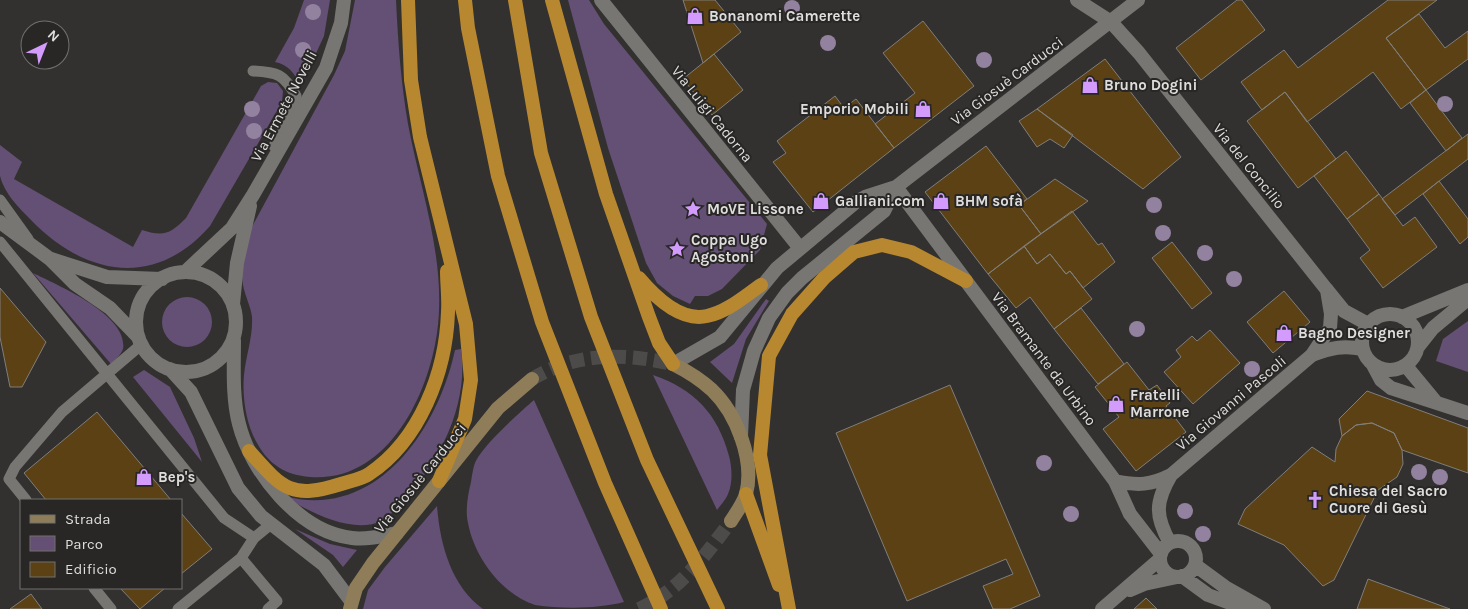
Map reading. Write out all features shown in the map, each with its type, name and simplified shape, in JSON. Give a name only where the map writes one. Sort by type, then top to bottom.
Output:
[{"type":"highway","points":[[408,0],[411,80],[420,138],[466,324],[471,380],[464,419],[439,481]]},
{"type":"highway","points":[[464,0],[498,176],[542,322],[604,483],[661,609]]},
{"type":"highway","points":[[516,0],[542,153],[591,317],[647,460],[716,604]]},
{"type":"highway","points":[[552,0],[606,194],[659,343],[673,364]]},
{"type":"highway","points":[[249,451],[278,484],[294,490],[316,492],[368,475],[406,440],[426,405],[441,360],[448,313],[445,240]]},
{"type":"highway","points":[[789,609],[760,455],[769,356],[792,314],[824,278],[854,252],[882,245],[911,252],[966,281]]},
{"type":"highway","points":[[636,274],[653,295],[671,308],[692,316],[707,316],[734,304],[761,285]]},
{"type":"highway","points":[[746,494],[763,548],[789,609]]},
{"type":"main road","name":"Via Giosuè Carducci","points":[[673,364],[687,371],[714,392],[741,437],[748,480],[746,494],[731,521]]},
{"type":"main road","name":"Via Giosuè Carducci","points":[[350,605],[362,578],[397,533],[498,408],[532,379]]},
{"type":"street","name":"Via Ermete Novelli","points":[[185,272],[232,228],[262,180],[326,68],[341,22],[344,0]]},
{"type":"street","name":"Via Luigi Cadorna","points":[[601,0],[799,247]]},
{"type":"street","name":"Via del Concilio","points":[[1078,0],[1111,22],[1344,311],[1368,324]]},
{"type":"street","name":"Via Giosuè Carducci","points":[[673,364],[720,337],[761,285],[799,247],[856,202],[865,196],[896,187],[1138,0]]},
{"type":"street","name":"Via Giosuè Carducci","points":[[741,437],[743,390],[754,351],[770,318],[787,293],[802,278],[831,252],[884,211],[896,187]]},
{"type":"street","name":"Via Bramante da Urbino","points":[[896,187],[1116,482],[1130,514],[1164,552]]},
{"type":"street","name":"Via Ermete Novelli","points":[[233,304],[237,263],[253,195]]},
{"type":"street","points":[[0,222],[50,259],[75,284],[119,316],[154,359],[170,368],[182,380],[195,399],[238,488],[271,524],[324,565],[350,605]]},
{"type":"street","points":[[50,259],[107,276],[162,278],[185,272],[197,273],[212,279],[224,290],[233,304],[236,324],[234,336],[235,403],[238,423],[249,451],[263,477],[280,498],[300,514],[323,528],[351,538],[377,537],[397,533]]},
{"type":"street","points":[[142,342],[137,326],[138,308],[147,291],[162,278]]},
{"type":"street","name":"Via Giovanni Pascoli","points":[[1116,482],[1141,485],[1153,484],[1171,475],[1312,355],[1330,328],[1331,314],[1327,290]]},
{"type":"street","points":[[1402,317],[1468,290]]},
{"type":"street","points":[[1418,346],[1414,327],[1402,317],[1385,314],[1368,324],[1364,332],[1362,349],[1366,358],[1382,370],[1392,371],[1406,366],[1413,359],[1418,346],[1433,328],[1468,299]]},
{"type":"street","points":[[170,368],[188,371],[210,366],[225,353],[234,336]]},
{"type":"street","name":"Via Giovanni Pascoli","points":[[1312,355],[1333,347],[1348,346],[1362,349]]},
{"type":"street","points":[[1373,365],[1381,380],[1391,388],[1468,413]]},
{"type":"street","points":[[1406,366],[1436,402]]},
{"type":"street","name":"Via Giovanni Pascoli","points":[[1164,552],[1158,510],[1161,492],[1171,475]]},
{"type":"street","points":[[1102,609],[1116,596],[1164,552],[1182,542],[1187,544],[1194,554],[1195,565],[1188,574],[1144,584],[1116,596]]},
{"type":"street","points":[[1164,552],[1163,569],[1208,595],[1247,609]]},
{"type":"street","points":[[1195,565],[1225,587],[1264,609]]},
{"type":"lane","points":[[253,72],[273,72],[288,81],[296,96],[292,110],[268,158],[262,180]]},
{"type":"lane","points":[[0,200],[35,248]]},
{"type":"lane","points":[[0,242],[224,518],[254,538]]},
{"type":"lane","points":[[25,499],[9,479],[15,467],[62,412],[142,342]]},
{"type":"lane","points":[[178,609],[241,558],[254,538],[271,524]]},
{"type":"lane","points":[[241,558],[278,601],[268,609]]},
{"type":"lane","points":[[95,589],[111,609]]},
{"type":"green space","points":[[304,0],[330,0],[324,36],[301,86],[291,70],[275,62],[294,28]]},
{"type":"green space","points":[[355,0],[396,0],[400,62],[408,124],[436,254],[439,280],[437,333],[424,383],[413,408],[399,431],[381,451],[361,466],[337,475],[310,477],[293,474],[273,463],[262,451],[250,427],[244,401],[244,383],[252,317],[243,285],[242,267],[247,236],[334,75],[345,51]]},
{"type":"green space","points":[[568,0],[589,0],[604,24],[767,224],[760,250],[722,289],[708,296],[695,296],[690,304],[673,296],[657,283],[646,263],[608,148]]},
{"type":"green space","points":[[268,82],[277,83],[283,91],[282,102],[210,226],[189,246],[166,260],[143,267],[120,268],[97,263],[74,253],[52,239],[31,220],[12,200],[2,182],[0,176],[0,145],[22,162],[14,179],[133,247],[142,230],[166,233],[186,218],[261,86]]},
{"type":"green space","points":[[33,273],[74,293],[103,313],[115,324],[122,336],[123,349],[111,364]]},
{"type":"green space","points":[[182,297],[192,297],[205,304],[212,317],[212,327],[205,340],[192,347],[182,347],[173,343],[166,336],[162,327],[162,317],[166,308],[173,301]]},
{"type":"green space","points":[[766,299],[769,301],[746,339],[732,383],[710,362],[734,344]]},
{"type":"green space","points":[[1468,321],[1468,372],[1436,361],[1443,339]]},
{"type":"green space","points":[[461,349],[461,390],[449,431],[429,469],[387,517],[370,525],[344,523],[317,514],[284,496],[317,500],[348,495],[374,482],[398,462],[418,438],[434,410],[447,380],[455,350]]},
{"type":"green space","points":[[144,370],[170,387],[194,438],[202,462],[133,377]]},
{"type":"green space","points":[[653,375],[681,388],[692,396],[711,416],[718,428],[729,456],[731,485],[725,500],[717,510]]},
{"type":"green space","points":[[534,400],[624,602],[580,608],[535,605],[523,600],[500,583],[483,561],[476,548],[471,536],[467,513],[468,497],[475,463],[493,439]]},
{"type":"green space","points":[[437,506],[441,535],[449,563],[463,589],[483,609],[363,609],[368,590]]},
{"type":"green space","points":[[295,529],[330,544],[357,550],[343,567],[333,555]]},
{"type":"building","points":[[683,0],[715,0],[741,32],[703,63]]},
{"type":"building","points":[[1237,0],[1242,0],[1265,30],[1201,80],[1176,48]]},
{"type":"building","points":[[1388,0],[1437,0],[1386,38],[1426,90],[1401,109],[1373,72],[1307,122],[1285,92],[1262,110],[1241,82],[1284,50],[1298,68]]},
{"type":"building","points":[[1419,14],[1445,48],[1468,31],[1468,59],[1426,90],[1386,38]]},
{"type":"building","points":[[923,21],[974,86],[894,148],[875,124],[915,93],[883,53]]},
{"type":"building","points":[[714,54],[743,90],[712,115],[683,79]]},
{"type":"building","points":[[1105,59],[1181,157],[1143,189],[1037,109]]},
{"type":"building","points":[[1426,90],[1462,138],[1446,151],[1410,103]]},
{"type":"building","points":[[1285,92],[1336,159],[1298,188],[1247,121]]},
{"type":"building","points":[[835,96],[844,108],[856,99],[894,148],[813,212],[773,162],[786,153],[777,141]]},
{"type":"building","points":[[1037,109],[1073,135],[1064,148],[1050,139],[1037,147],[1019,121]]},
{"type":"building","points":[[1468,134],[1468,159],[1395,215],[1382,199]]},
{"type":"building","points":[[986,146],[1027,199],[1019,205],[1041,234],[988,274],[925,192]]},
{"type":"building","points":[[1346,151],[1379,194],[1347,219],[1314,176]]},
{"type":"building","points":[[1055,179],[1088,201],[1041,234],[1019,205]]},
{"type":"building","points":[[1439,181],[1468,219],[1468,237],[1460,244],[1423,194]]},
{"type":"building","points":[[1379,194],[1403,226],[1415,217],[1437,247],[1383,288],[1360,258],[1370,250],[1347,219]]},
{"type":"building","points":[[1072,211],[1098,245],[1102,243],[1115,262],[1083,288],[1070,271],[1066,274],[1050,254],[1037,264],[1024,246]]},
{"type":"building","points":[[1172,242],[1212,293],[1192,309],[1152,258]]},
{"type":"building","points":[[1024,246],[1037,264],[1050,254],[1066,274],[1070,271],[1092,299],[1054,329],[1030,297],[1016,308],[988,274]]},
{"type":"building","points":[[0,288],[46,342],[22,387],[10,387],[0,337]]},
{"type":"building","points":[[1284,291],[1310,322],[1273,353],[1247,322]]},
{"type":"building","points":[[1081,308],[1124,364],[1098,384],[1054,329]]},
{"type":"building","points":[[1210,330],[1240,363],[1193,404],[1164,372],[1181,357],[1176,350],[1192,336],[1197,341]]},
{"type":"building","points":[[1127,362],[1149,390],[1157,385],[1170,403],[1166,406],[1186,432],[1136,471],[1103,429],[1119,417],[1095,387]]},
{"type":"building","points":[[950,385],[1040,596],[1010,609],[993,609],[983,586],[1013,574],[1006,559],[907,601],[836,433]]},
{"type":"building","points":[[1367,391],[1468,428],[1468,473],[1402,450],[1394,433],[1372,423],[1356,425],[1342,436],[1339,419]]},
{"type":"building","points":[[97,412],[170,499],[45,499],[24,473]]},
{"type":"building","name":"Chiesa del Sacro Cuore di Gesù","points":[[1372,423],[1394,433],[1402,450],[1403,464],[1397,477],[1378,490],[1334,580],[1323,586],[1284,545],[1238,524],[1245,509],[1312,447],[1335,462],[1336,449],[1342,436],[1356,425]]},
{"type":"building","points":[[182,514],[212,549],[182,573]]},
{"type":"building","points":[[1368,579],[1450,609],[1357,609]]},
{"type":"building","points":[[121,589],[164,589],[140,609]]},
{"type":"building","points":[[31,594],[42,609],[10,609]]},
{"type":"building","points":[[1146,598],[1157,609],[1134,609]]},
{"type":"tunnel","points":[[532,379],[566,364],[583,359],[601,357],[636,358],[673,364]]},
{"type":"tunnel","points":[[639,609],[667,592],[691,571],[731,521]]},
{"type":"place","name":"Bonanomi Camerette","points":[[695,16]]},
{"type":"place","name":"Bruno Dogini","points":[[1090,85]]},
{"type":"place","name":"Emporio Mobili","points":[[923,109]]},
{"type":"place","name":"Galliani.com","points":[[821,201]]},
{"type":"place","name":"BHM sofà","points":[[941,201]]},
{"type":"place","name":"MoVE Lissone","points":[[693,209]]},
{"type":"place","name":"Coppa Ugo Agostoni","points":[[677,249]]},
{"type":"place","name":"Bagno Designer","points":[[1284,333]]},
{"type":"place","name":"Fratelli Marrone","points":[[1116,404]]},
{"type":"place","name":"Bep's","points":[[144,477]]},
{"type":"place","name":"Chiesa del Sacro Cuore di Gesù","points":[[1315,500]]}]
